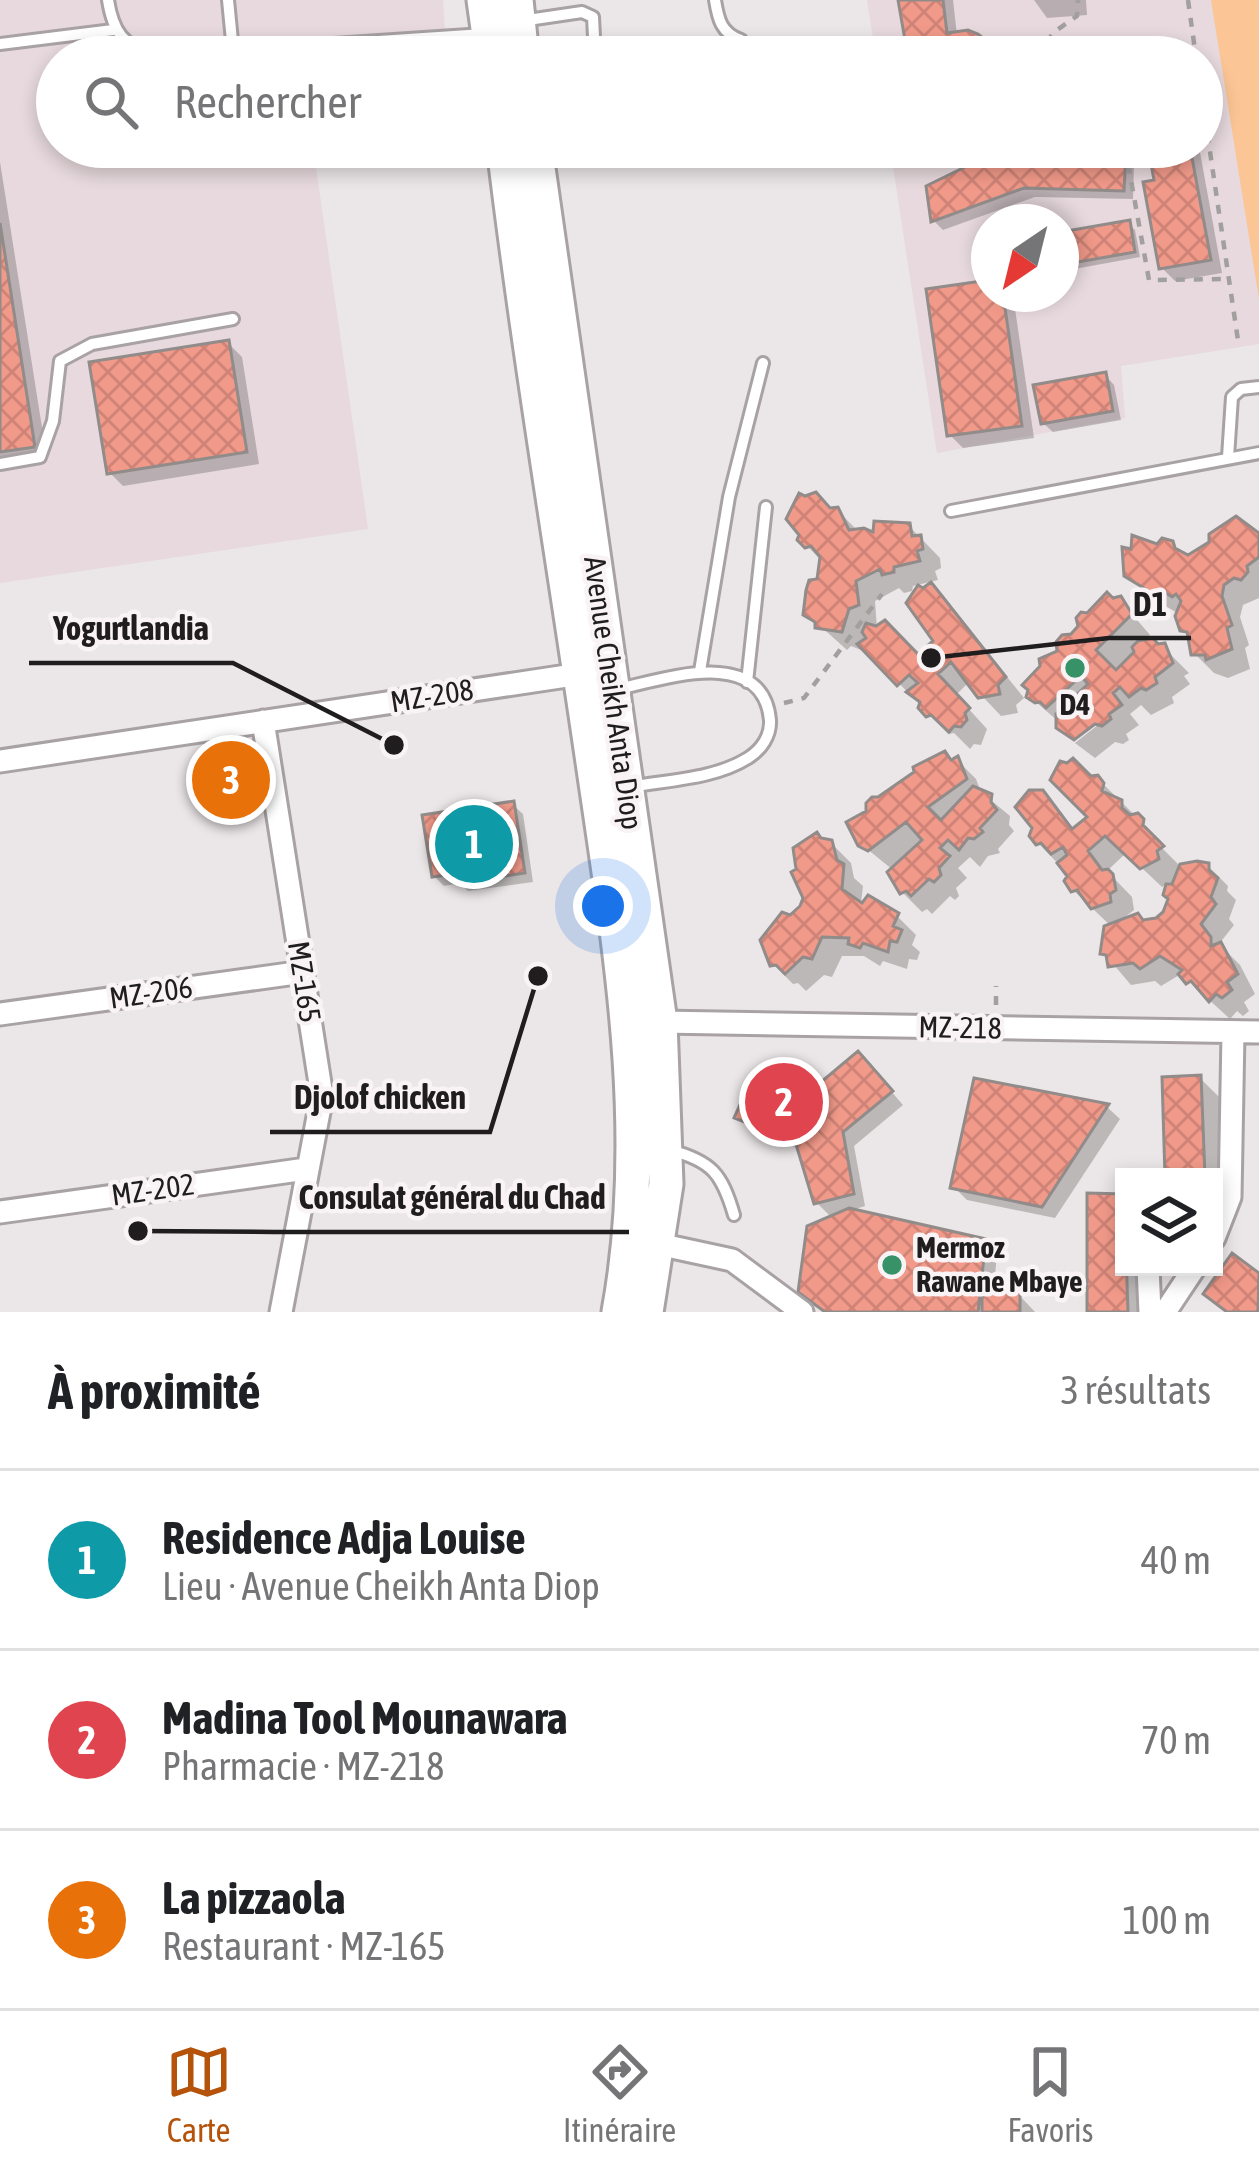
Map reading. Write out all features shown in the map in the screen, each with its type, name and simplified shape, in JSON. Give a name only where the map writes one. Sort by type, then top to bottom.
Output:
[{"type":"main road","name":"Avenue Cheikh Anta Diop","points":[[507,168],[630,1054],[631,1226],[619,1312]]},
{"type":"main road","name":"Avenue Cheikh Anta Diop","points":[[538,168],[660,1022],[666,1149],[658,1244],[646,1312]]},
{"type":"street","name":"MZ-208","points":[[0,761],[580,674]]},
{"type":"street","name":"MZ-165","points":[[263,721],[322,1096],[281,1312]]},
{"type":"street","name":"MZ-206","points":[[0,1014],[303,972]]},
{"type":"street","name":"MZ-218","points":[[660,1022],[1259,1032]]},
{"type":"street","points":[[1223,1216],[1230,1198],[1233,1033]]},
{"type":"street","name":"MZ-202","points":[[0,1212],[306,1169]]},
{"type":"street","points":[[658,1244],[732,1260],[802,1312]]},
{"type":"street","points":[[1148,1276],[1150,1312]]},
{"type":"street","points":[[1165,1312],[1189,1276]]},
{"type":"lane","points":[[108,0],[113,30],[119,36]]},
{"type":"lane","points":[[228,0],[231,36]]},
{"type":"lane","points":[[715,0],[718,21],[733,36]]},
{"type":"lane","points":[[370,36],[582,12],[593,17],[594,36]]},
{"type":"lane","points":[[65,36],[113,30]]},
{"type":"lane","points":[[0,44],[36,40]]},
{"type":"lane","points":[[0,464],[40,458],[53,421],[60,361],[71,353],[92,344],[232,319]]},
{"type":"lane","points":[[700,671],[729,496],[763,363]]},
{"type":"lane","points":[[1228,457],[1232,397],[1241,389],[1259,387]]},
{"type":"lane","points":[[951,511],[1259,452]]},
{"type":"lane","points":[[747,682],[766,508]]},
{"type":"lane","points":[[613,691],[700,671],[724,671],[747,682],[770,718],[768,737],[754,754],[735,765],[627,788]]},
{"type":"lane","points":[[666,1149],[694,1157],[722,1176],[734,1214]]},
{"type":"path","points":[[1051,36],[1077,16],[1078,0]]},
{"type":"path","points":[[1187,0],[1193,36]]},
{"type":"path","points":[[1129,168],[1149,280],[1229,279]]},
{"type":"path","points":[[1212,168],[1239,347]]},
{"type":"path","points":[[766,708],[804,698],[882,594]]},
{"type":"shaded area","points":[[0,0],[443,0],[445,36],[36,36],[36,168],[316,168],[368,529],[0,583]]},
{"type":"shaded area","points":[[867,0],[1259,0],[1259,344],[1121,366],[1125,418],[937,453],[893,168],[1223,168],[1223,36],[873,36]]},
{"type":"shaded area","points":[[1211,0],[1259,0],[1259,299],[1223,75],[1223,36],[1217,36]]},
{"type":"building","points":[[898,0],[943,0],[947,33],[968,30],[981,36],[904,36]]},
{"type":"building","points":[[963,168],[1125,168],[1124,191],[1024,188],[931,222],[926,186]]},
{"type":"building","points":[[1152,168],[1194,168],[1211,260],[1159,269],[1143,182],[1154,180]]},
{"type":"building","points":[[1130,220],[1135,252],[1079,262],[1079,229]]},
{"type":"building","points":[[0,223],[35,447],[0,452]]},
{"type":"building","points":[[971,283],[971,312],[1006,312],[1022,426],[947,436],[926,289]]},
{"type":"building","points":[[229,340],[247,452],[107,474],[89,362]]},
{"type":"building","points":[[1106,372],[1113,411],[1041,424],[1033,385]]},
{"type":"building","points":[[816,492],[830,508],[838,507],[849,530],[873,532],[874,521],[910,523],[912,536],[921,535],[920,561],[882,575],[880,569],[856,581],[859,605],[849,609],[842,632],[815,628],[815,622],[803,615],[806,590],[809,580],[817,579],[820,557],[797,540],[799,535],[786,519],[799,493]]},
{"type":"building","points":[[1236,516],[1259,533],[1259,557],[1247,566],[1241,580],[1234,578],[1224,585],[1232,649],[1206,660],[1205,655],[1191,655],[1187,632],[1180,631],[1175,616],[1181,601],[1176,594],[1172,597],[1163,591],[1157,596],[1124,576],[1122,547],[1131,549],[1132,535],[1157,544],[1162,538],[1188,555]]},
{"type":"building","points":[[931,582],[1006,677],[998,685],[1000,694],[978,698],[951,662],[938,674],[970,708],[961,727],[954,726],[949,732],[931,715],[926,717],[918,708],[920,702],[906,692],[918,683],[909,675],[897,686],[857,644],[866,638],[862,632],[866,623],[876,626],[885,620],[918,654],[933,641],[906,603],[918,585],[923,588]]},
{"type":"building","name":"D4","points":[[1107,592],[1113,598],[1121,596],[1132,614],[1096,650],[1116,670],[1138,641],[1153,638],[1158,644],[1165,643],[1173,663],[1146,690],[1141,688],[1129,697],[1120,687],[1113,693],[1122,705],[1109,714],[1111,719],[1074,740],[1056,728],[1056,714],[1088,684],[1081,676],[1046,708],[1026,697],[1028,690],[1022,685],[1040,666],[1039,659],[1057,651],[1056,642],[1078,626],[1076,618],[1081,612],[1087,613]]},
{"type":"building","points":[[945,751],[951,760],[958,756],[967,779],[928,807],[941,820],[973,786],[992,794],[997,810],[980,828],[983,832],[968,838],[959,850],[948,840],[940,848],[950,856],[934,882],[929,879],[911,896],[906,891],[900,894],[887,872],[922,840],[906,822],[868,851],[858,846],[846,822],[866,811],[872,797],[914,772],[913,767]]},
{"type":"building","points":[[1073,758],[1091,776],[1098,775],[1104,783],[1102,791],[1122,800],[1122,808],[1130,815],[1138,813],[1164,846],[1157,851],[1159,859],[1140,869],[1105,836],[1088,851],[1102,870],[1113,874],[1116,890],[1110,894],[1111,902],[1091,909],[1064,881],[1067,876],[1057,863],[1067,855],[1063,847],[1051,854],[1041,843],[1036,845],[1029,836],[1032,828],[1015,807],[1029,790],[1043,790],[1072,829],[1087,817],[1050,780],[1060,761]]},
{"type":"building","points":[[514,801],[525,873],[456,883],[454,874],[432,877],[422,815]]},
{"type":"building","points":[[817,832],[832,840],[837,860],[844,864],[842,889],[862,903],[868,895],[899,913],[893,926],[902,930],[897,942],[890,941],[888,952],[863,943],[860,948],[848,944],[849,938],[822,937],[812,959],[803,957],[785,974],[776,965],[770,966],[760,940],[782,912],[790,915],[800,906],[803,898],[791,872],[796,869],[793,848]]},
{"type":"building","points":[[1209,863],[1209,870],[1218,878],[1211,897],[1216,904],[1201,924],[1211,937],[1211,946],[1221,942],[1238,974],[1227,982],[1232,990],[1222,998],[1216,994],[1209,1002],[1191,981],[1186,984],[1178,974],[1182,970],[1160,956],[1140,969],[1133,963],[1108,967],[1106,955],[1100,954],[1104,926],[1138,913],[1143,920],[1156,918],[1168,899],[1163,895],[1166,884],[1172,884],[1180,864]]},
{"type":"building","points":[[858,1051],[893,1091],[843,1132],[854,1194],[814,1204],[795,1141],[734,1118],[754,1074],[808,1093]]},
{"type":"building","points":[[1201,1075],[1205,1168],[1165,1168],[1162,1077]]},
{"type":"building","points":[[974,1078],[1109,1104],[1042,1207],[950,1188]]},
{"type":"building","points":[[1087,1193],[1115,1194],[1115,1276],[1127,1276],[1128,1312],[1087,1312]]},
{"type":"building","name":"Mermoz Rawane Mbaye","points":[[849,1208],[986,1239],[978,1312],[825,1312],[798,1292],[807,1226]]},
{"type":"building","points":[[1232,1253],[1259,1273],[1258,1312],[1227,1312],[1203,1294],[1216,1276],[1223,1276],[1223,1266]]},
{"type":"building","points":[[982,1292],[1020,1292],[1020,1312],[982,1312]]},
{"type":"place","name":"D1","points":[[931,658]]},
{"type":"place","name":"D4","points":[[1075,668]]},
{"type":"place","name":"Yogurtlandia","points":[[394,745]]},
{"type":"place","name":"La pizzaola","points":[[231,780]]},
{"type":"place","name":"Residence Adja Louise","points":[[474,844]]},
{"type":"place","name":"Djolof chicken","points":[[538,976]]},
{"type":"place","name":"Madina Tool Mounawara","points":[[784,1102]]},
{"type":"place","name":"Consulat général du Chad","points":[[138,1231]]},
{"type":"place","name":"Mermoz Rawane Mbaye","points":[[892,1265]]}]
